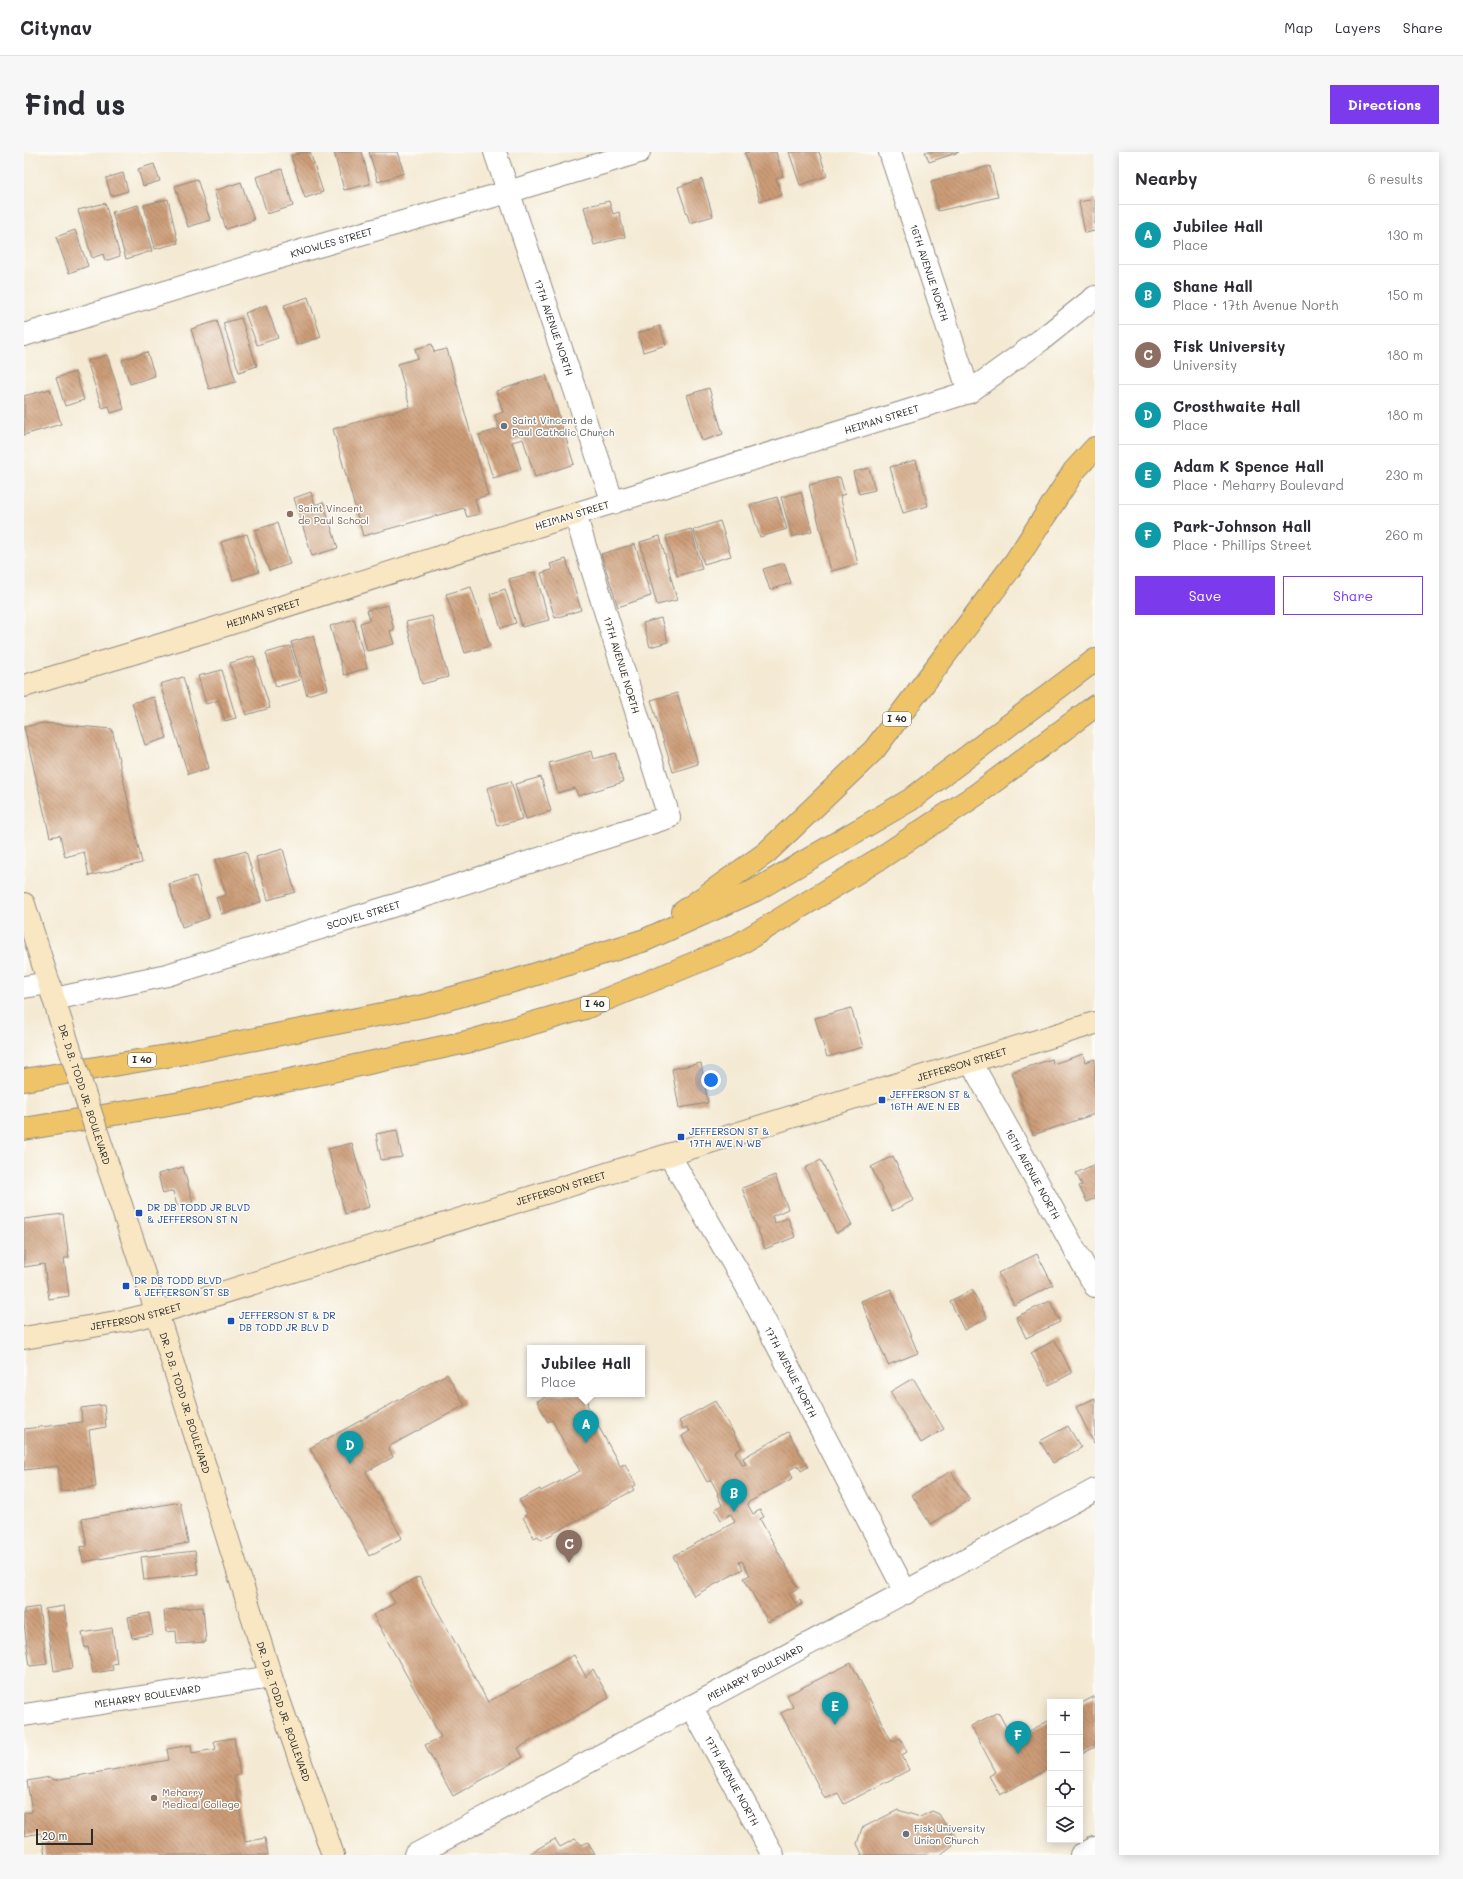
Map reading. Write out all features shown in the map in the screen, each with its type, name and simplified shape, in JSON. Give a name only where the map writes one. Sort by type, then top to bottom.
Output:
[{"type":"highway","name":"I 40","points":[[24,1080],[179,1054],[423,1006],[517,980],[645,940],[766,853],[874,750],[1015,562],[1074,471],[1095,448]]},
{"type":"highway","points":[[645,940],[756,890],[910,800],[1095,660]]},
{"type":"highway","name":"I 40","points":[[24,1129],[187,1102],[464,1042],[584,1008],[736,946],[879,859],[969,799],[1095,706]]},
{"type":"main road","name":"HEIMAN STREET","points":[[24,686],[206,631],[575,514]]},
{"type":"main road","name":"DR. D.B. TODD JR. BOULEVARD","points":[[24,904],[62,1025],[157,1313],[271,1677],[333,1855]]},
{"type":"main road","name":"JEFFERSON STREET","points":[[24,1338],[128,1320],[157,1313],[1095,1023]]},
{"type":"street","name":"17TH AVENUE NORTH","points":[[495,152],[613,503]]},
{"type":"street","name":"KNOWLES STREET","points":[[24,335],[304,250],[508,192],[639,152]]},
{"type":"street","name":"16TH AVENUE NORTH","points":[[890,152],[969,392]]},
{"type":"street","name":"HEIMAN STREET","points":[[575,514],[969,392],[1041,340],[1095,298]]},
{"type":"street","name":"17TH AVENUE NORTH","points":[[575,514],[669,817]]},
{"type":"street","name":"SCOVEL STREET","points":[[24,987],[51,991],[167,975],[415,899],[669,817]]},
{"type":"street","name":"16TH AVENUE NORTH","points":[[971,1062],[1095,1286]]},
{"type":"street","name":"17TH AVENUE NORTH","points":[[668,1155],[746,1285],[906,1592]]},
{"type":"street","name":"MEHARRY BOULEVARD","points":[[414,1855],[1095,1490]]},
{"type":"street","name":"MEHARRY BOULEVARD","points":[[24,1715],[271,1677]]},
{"type":"street","name":"17TH AVENUE NORTH","points":[[691,1706],[773,1855]]},
{"type":"street","points":[[1081,1855],[1095,1848]]},
{"type":"building","points":[[304,152],[310,152],[323,192],[305,198],[291,156]]},
{"type":"building","points":[[334,152],[362,152],[370,184],[344,190]]},
{"type":"building","points":[[369,152],[397,152],[404,173],[378,182]]},
{"type":"building","points":[[776,152],[783,176],[776,178],[782,195],[760,201],[745,153]]},
{"type":"building","points":[[789,152],[819,152],[827,176],[800,185]]},
{"type":"building","points":[[925,152],[959,152],[929,162]]},
{"type":"building","points":[[154,164],[160,181],[143,186],[138,169]]},
{"type":"building","points":[[990,166],[998,197],[938,211],[931,181]]},
{"type":"building","points":[[282,169],[293,206],[267,214],[256,177]]},
{"type":"building","points":[[123,173],[128,191],[111,196],[106,178]]},
{"type":"building","points":[[197,179],[210,220],[188,227],[175,186]]},
{"type":"building","points":[[702,179],[713,216],[690,223],[678,187]]},
{"type":"building","points":[[241,182],[254,220],[226,229],[214,191]]},
{"type":"building","points":[[168,199],[178,243],[155,249],[144,205]]},
{"type":"building","points":[[1095,199],[1095,231],[1085,233],[1079,202]]},
{"type":"building","points":[[609,201],[613,214],[619,212],[625,237],[594,245],[584,207]]},
{"type":"building","points":[[105,203],[120,256],[105,261],[103,254],[92,258],[78,210]]},
{"type":"building","points":[[138,205],[152,251],[126,259],[112,212]]},
{"type":"building","points":[[75,230],[88,266],[69,273],[56,237]]},
{"type":"building","points":[[308,297],[321,337],[297,345],[284,305]]},
{"type":"building","points":[[266,305],[278,338],[257,345],[245,313]]},
{"type":"building","points":[[241,318],[257,366],[239,372],[223,323]]},
{"type":"building","points":[[217,321],[236,382],[209,389],[191,329]]},
{"type":"building","points":[[660,326],[666,345],[643,352],[638,333]]},
{"type":"building","points":[[432,344],[434,352],[447,349],[488,495],[475,499],[479,514],[467,517],[464,508],[363,536],[333,429],[410,407],[398,364],[418,358],[415,349]]},
{"type":"building","points":[[147,352],[155,376],[130,384],[122,360]]},
{"type":"building","points":[[107,355],[124,409],[111,413],[109,406],[102,408],[87,361]]},
{"type":"building","points":[[75,372],[84,400],[65,406],[56,378]]},
{"type":"building","points":[[546,375],[574,464],[535,477],[523,439],[512,442],[521,469],[493,478],[479,435],[499,429],[495,415],[503,412],[496,391]]},
{"type":"building","points":[[709,388],[723,434],[702,441],[687,395]]},
{"type":"building","points":[[50,389],[61,424],[24,435],[24,396]]},
{"type":"building","points":[[916,460],[928,506],[903,513],[890,467]]},
{"type":"building","points":[[869,468],[875,490],[859,494],[853,472]]},
{"type":"building","points":[[840,477],[845,494],[840,496],[858,564],[831,571],[809,485]]},
{"type":"building","points":[[311,492],[315,505],[323,502],[338,548],[312,556],[294,498]]},
{"type":"building","points":[[801,492],[812,531],[792,537],[781,497]]},
{"type":"building","points":[[777,497],[787,529],[760,537],[750,505]]},
{"type":"building","points":[[720,521],[731,556],[704,564],[693,530]]},
{"type":"building","points":[[277,523],[290,564],[269,571],[255,530]]},
{"type":"building","points":[[691,529],[702,569],[677,576],[666,536]]},
{"type":"building","points":[[247,534],[259,572],[233,580],[221,542]]},
{"type":"building","points":[[660,536],[677,600],[657,605],[640,542]]},
{"type":"building","points":[[635,544],[651,596],[618,607],[601,554]]},
{"type":"building","points":[[566,559],[581,610],[555,618],[541,573],[552,570],[550,564]]},
{"type":"building","points":[[784,563],[791,583],[770,590],[763,569]]},
{"type":"building","points":[[535,572],[549,620],[522,627],[509,579]]},
{"type":"building","points":[[471,587],[490,646],[465,653],[446,594]]},
{"type":"building","points":[[505,589],[516,623],[501,628],[490,594]]},
{"type":"building","points":[[388,605],[394,630],[390,631],[394,644],[367,651],[360,623],[370,620],[367,610]]},
{"type":"building","points":[[432,616],[448,677],[422,684],[406,622]]},
{"type":"building","points":[[661,618],[668,642],[650,647],[643,623]]},
{"type":"building","points":[[354,619],[367,668],[344,675],[330,626]]},
{"type":"building","points":[[313,636],[328,689],[307,695],[291,642]]},
{"type":"building","points":[[290,646],[300,680],[276,687],[266,653]]},
{"type":"building","points":[[254,656],[270,708],[246,715],[230,663]]},
{"type":"building","points":[[222,670],[236,718],[225,721],[219,700],[206,704],[198,676]]},
{"type":"building","points":[[183,677],[209,768],[188,774],[160,684]]},
{"type":"building","points":[[677,693],[698,764],[673,772],[651,700]]},
{"type":"building","points":[[154,697],[167,738],[145,745],[132,703]]},
{"type":"building","points":[[43,723],[112,729],[142,863],[89,876],[84,852],[65,857],[60,835],[50,837],[24,727]]},
{"type":"building","points":[[591,751],[593,759],[615,753],[623,782],[578,796],[575,788],[558,793],[549,763]]},
{"type":"building","points":[[541,777],[551,811],[526,819],[515,784]]},
{"type":"building","points":[[511,781],[522,819],[497,826],[487,788]]},
{"type":"building","points":[[283,849],[295,892],[268,900],[256,857]]},
{"type":"building","points":[[246,851],[261,902],[221,914],[216,898],[226,895],[215,860]]},
{"type":"building","points":[[196,876],[209,918],[182,927],[169,884]]},
{"type":"building","points":[[851,1008],[863,1047],[827,1057],[815,1018]]},
{"type":"building","points":[[1083,1054],[1085,1062],[1095,1059],[1095,1114],[1033,1135],[1012,1072],[1052,1059],[1053,1064]]},
{"type":"building","points":[[701,1063],[708,1103],[679,1108],[672,1069]]},
{"type":"building","points":[[397,1130],[402,1157],[381,1160],[376,1134]]},
{"type":"building","points":[[352,1143],[369,1207],[345,1214],[328,1149]]},
{"type":"building","points":[[893,1156],[914,1200],[892,1211],[871,1167]]},
{"type":"building","points":[[821,1160],[852,1225],[836,1233],[805,1168]]},
{"type":"building","points":[[1095,1164],[1095,1198],[1087,1202],[1079,1186],[1082,1185],[1076,1173]]},
{"type":"building","points":[[183,1167],[193,1202],[177,1206],[173,1191],[163,1194],[158,1174]]},
{"type":"building","points":[[775,1175],[788,1209],[772,1216],[775,1223],[788,1218],[795,1237],[765,1249],[742,1188]]},
{"type":"building","points":[[63,1214],[69,1258],[64,1258],[69,1296],[49,1299],[44,1264],[24,1267],[24,1219]]},
{"type":"building","points":[[1037,1254],[1053,1285],[1014,1305],[998,1273]]},
{"type":"building","points":[[891,1289],[918,1353],[888,1365],[861,1301]]},
{"type":"building","points":[[972,1290],[987,1318],[964,1330],[950,1301]]},
{"type":"building","points":[[1050,1301],[1060,1322],[1026,1338],[1016,1317]]},
{"type":"building","points":[[1055,1340],[1072,1373],[1049,1385],[1031,1353]]},
{"type":"building","points":[[447,1374],[465,1405],[388,1447],[393,1457],[366,1472],[402,1538],[369,1556],[310,1448]]},
{"type":"building","points":[[913,1378],[944,1429],[921,1443],[890,1392]]},
{"type":"building","points":[[545,1397],[586,1397],[588,1401],[587,1405],[620,1466],[625,1464],[636,1485],[632,1487],[634,1490],[541,1540],[538,1536],[534,1538],[523,1517],[527,1514],[519,1500],[540,1489],[541,1491],[580,1471],[552,1420],[548,1422],[537,1401]]},
{"type":"building","points":[[1095,1398],[1095,1442],[1094,1443],[1076,1407]]},
{"type":"building","points":[[715,1401],[742,1448],[735,1452],[743,1465],[746,1464],[743,1458],[788,1432],[808,1467],[801,1471],[798,1465],[789,1470],[793,1478],[747,1503],[753,1514],[760,1510],[764,1517],[760,1519],[798,1588],[789,1593],[795,1603],[800,1600],[802,1604],[768,1622],[744,1578],[750,1575],[742,1561],[739,1562],[743,1569],[694,1596],[673,1556],[735,1522],[731,1514],[721,1520],[715,1509],[722,1505],[717,1495],[718,1493],[711,1480],[707,1482],[682,1436],[690,1431],[687,1427],[683,1429],[679,1421]]},
{"type":"building","points":[[104,1405],[106,1427],[89,1430],[96,1487],[61,1491],[58,1466],[24,1470],[24,1429],[82,1422],[81,1408]]},
{"type":"building","points":[[1068,1426],[1081,1448],[1053,1463],[1040,1441]]},
{"type":"building","points":[[951,1471],[970,1500],[930,1524],[912,1495]]},
{"type":"building","points":[[180,1502],[188,1543],[83,1562],[80,1547],[87,1546],[82,1519]]},
{"type":"building","points":[[195,1551],[198,1574],[144,1580],[141,1557]]},
{"type":"building","points":[[419,1577],[488,1702],[574,1655],[586,1677],[593,1669],[609,1698],[518,1748],[523,1757],[453,1796],[425,1745],[441,1737],[373,1615],[395,1603],[389,1593]]},
{"type":"building","points":[[64,1606],[73,1668],[54,1671],[45,1609]]},
{"type":"building","points":[[39,1607],[47,1664],[30,1666],[24,1624],[24,1609]]},
{"type":"building","points":[[203,1607],[206,1642],[177,1644],[176,1631],[166,1632],[164,1610]]},
{"type":"building","points":[[149,1613],[153,1634],[132,1638],[128,1617]]},
{"type":"building","points":[[112,1628],[117,1663],[112,1664],[113,1670],[93,1673],[88,1647],[85,1648],[82,1633]]},
{"type":"building","points":[[851,1663],[892,1742],[900,1738],[907,1752],[902,1755],[909,1770],[844,1804],[838,1793],[825,1799],[781,1713],[793,1707],[787,1695]]},
{"type":"building","points":[[1095,1696],[1095,1744],[1093,1745],[1095,1747],[1083,1753],[1083,1735],[1083,1702]]},
{"type":"building","points":[[998,1712],[1013,1740],[1047,1722],[1047,1770],[1000,1795],[989,1776],[996,1772],[971,1726]]},
{"type":"building","points":[[234,1738],[240,1775],[234,1776],[245,1842],[265,1838],[268,1855],[45,1855],[41,1833],[24,1836],[24,1813],[32,1812],[27,1781],[50,1777],[54,1780],[169,1760],[167,1749],[191,1745],[192,1753],[216,1749],[214,1741]]},
{"type":"building","name":"Fisk University Union Church","points":[[898,1810],[920,1817],[932,1811],[939,1814],[954,1839],[953,1845],[940,1855],[860,1855],[862,1854],[857,1844],[862,1828]]},
{"type":"building","points":[[555,1839],[560,1847],[575,1839],[582,1845],[588,1842],[595,1855],[531,1855],[530,1853]]},
{"type":"place","name":"Saint Vincent de Paul Catholic Church","points":[[504,426]]},
{"type":"place","name":"Saint Vincent de Paul School","points":[[290,514]]},
{"type":"place","name":"JEFFERSON ST & 16TH AVE N EB","points":[[882,1100]]},
{"type":"place","name":"JEFFERSON ST & 17TH AVE N WB","points":[[681,1137]]},
{"type":"place","name":"DR DB TODD JR BLVD & JEFFERSON ST N","points":[[139,1213]]},
{"type":"place","name":"DR DB TODD BLVD & JEFFERSON ST SB","points":[[126,1286]]},
{"type":"place","name":"JEFFERSON ST & DR DB TODD JR BLV D","points":[[231,1321]]},
{"type":"place","name":"Jubilee Hall","points":[[586,1443]]},
{"type":"place","name":"Crosthwaite Hall","points":[[350,1464]]},
{"type":"place","name":"Shane Hall","points":[[734,1512]]},
{"type":"place","name":"Fisk University","points":[[569,1563]]},
{"type":"place","name":"Adam K Spence Hall","points":[[835,1725]]},
{"type":"place","name":"Park-Johnson Hall","points":[[1018,1754]]},
{"type":"place","name":"Meharry Medical College","points":[[154,1798]]},
{"type":"place","name":"Fisk University Union Church","points":[[906,1834]]}]
